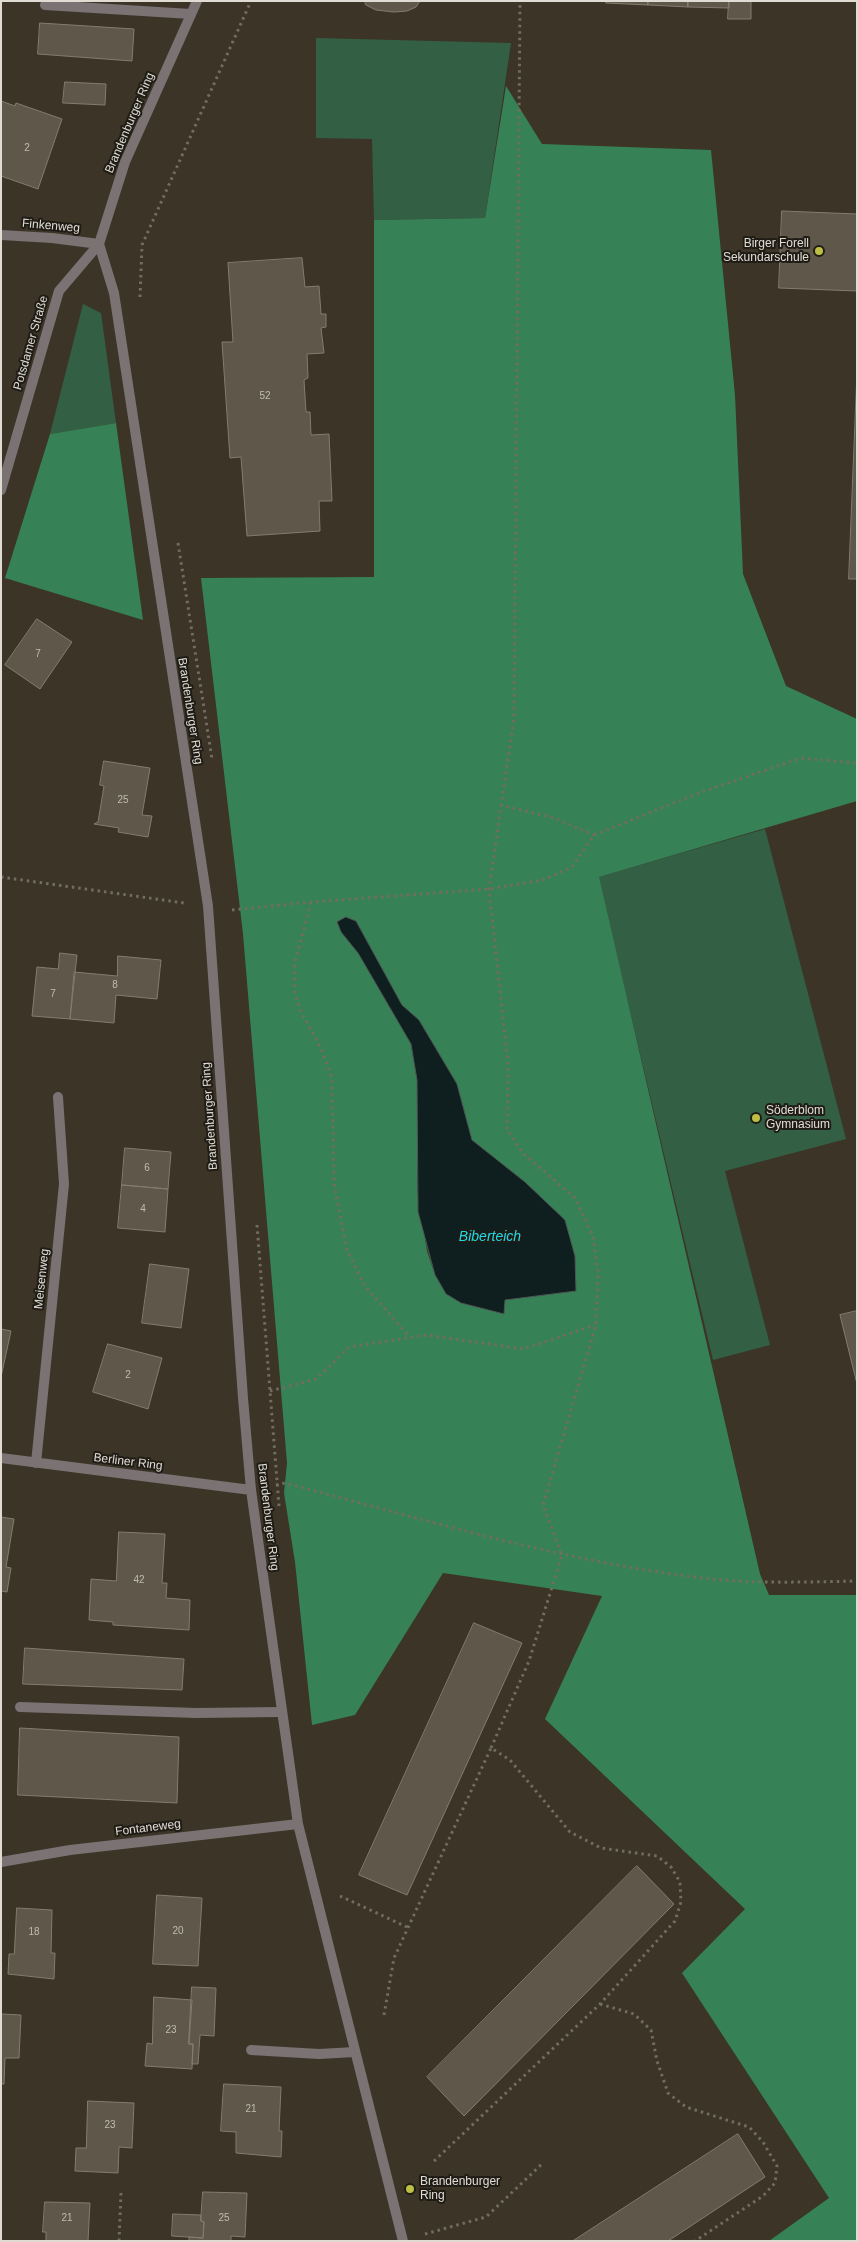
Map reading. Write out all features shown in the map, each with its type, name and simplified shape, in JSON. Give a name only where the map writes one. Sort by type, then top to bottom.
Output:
[{"type":"street","name":"Brandenburger Ring","points":[[197,1],[125,162],[99,244],[114,293],[208,906],[242,1398],[251,1490],[298,1824],[402,2240]]},
{"type":"street","points":[[45,5],[191,14]]},
{"type":"street","name":"Finkenweg","points":[[1,235],[52,238],[99,244]]},
{"type":"street","name":"Potsdamer Straße","points":[[1,490],[59,291],[99,244]]},
{"type":"street","name":"Meisenweg","points":[[36,1463],[64,1184],[58,1097]]},
{"type":"street","name":"Berliner Ring","points":[[1,1458],[251,1490]]},
{"type":"street","points":[[20,1707],[196,1713],[281,1712]]},
{"type":"street","name":"Fontaneweg","points":[[1,1862],[70,1850],[298,1824]]},
{"type":"street","points":[[251,2050],[319,2054],[355,2052]]},
{"type":"path","points":[[384,2016],[394,1958],[530,1661],[562,1556],[543,1505],[596,1324],[598,1270],[593,1236],[575,1198],[524,1154],[507,1130],[508,1064],[489,889],[514,718],[520,1]]},
{"type":"path","points":[[1,877],[230,910],[489,889],[543,880],[572,867],[594,835],[696,794],[801,758],[857,763]]},
{"type":"path","points":[[500,805],[554,818],[594,835]]},
{"type":"path","points":[[311,902],[295,962],[294,990],[300,1010],[320,1048],[332,1078],[334,1184],[347,1250],[364,1285],[409,1336]]},
{"type":"path","points":[[242,1398],[316,1379],[349,1347],[409,1336],[426,1335],[524,1349],[596,1324]]},
{"type":"path","points":[[251,1490],[285,1483],[562,1556],[703,1578],[810,1582],[857,1581]]},
{"type":"path","points":[[432,2163],[600,2004],[675,1921],[681,1902],[680,1882],[671,1868],[657,1856],[601,1848],[570,1832],[510,1760],[491,1748]]},
{"type":"path","points":[[337,1895],[407,1927]]},
{"type":"path","points":[[600,2004],[634,2014],[651,2030],[668,2092],[686,2107],[749,2127],[763,2142],[777,2166],[775,2183],[762,2196],[695,2241]]},
{"type":"path","points":[[402,2240],[448,2229],[486,2217],[543,2163]]},
{"type":"path","points":[[119,2241],[121,2193]]},
{"type":"green space","points":[[316,38],[511,43],[485,218],[374,220],[372,139],[316,138]]},
{"type":"green space","points":[[506,86],[542,144],[711,150],[735,395],[743,574],[786,686],[857,719],[857,801],[599,877],[760,1574],[769,1595],[857,1595],[857,2241],[769,2241],[829,2198],[682,1973],[745,1909],[545,1719],[602,1596],[443,1573],[355,1715],[312,1725],[295,1562],[284,1493],[287,1463],[243,934],[201,578],[374,577],[374,220],[485,218]],"holes":[[[356,921],[402,1005],[419,1020],[457,1084],[472,1140],[525,1182],[565,1220],[576,1291],[505,1300],[504,1313],[461,1303],[446,1294],[435,1275],[427,1251],[417,1189],[417,1080],[411,1044],[358,953],[341,932]]]},
{"type":"green space","points":[[83,304],[101,313],[116,423],[50,434]]},
{"type":"green space","points":[[116,423],[143,620],[5,578],[50,434]]},
{"type":"green space","points":[[765,829],[846,1139],[725,1171],[770,1345],[713,1360],[598,877]]},
{"type":"water","name":"Biberteich","points":[[346,917],[356,921],[402,1005],[419,1020],[457,1084],[472,1140],[525,1182],[565,1220],[575,1256],[576,1291],[505,1300],[504,1314],[461,1303],[446,1294],[435,1275],[418,1212],[417,1080],[411,1044],[358,953],[341,932],[337,922]]},
{"type":"building","points":[[365,1],[420,1],[416,7],[407,11],[394,12],[376,10],[366,5]]},
{"type":"building","points":[[606,1],[648,1],[648,5],[606,3]]},
{"type":"building","points":[[648,1],[688,1],[688,7],[648,5]]},
{"type":"building","points":[[688,1],[729,1],[729,8],[688,7]]},
{"type":"building","points":[[729,1],[751,1],[751,19],[728,19]]},
{"type":"building","points":[[40,23],[134,29],[132,61],[38,54]]},
{"type":"building","points":[[65,82],[106,84],[105,105],[63,103]]},
{"type":"building","points":[[1,101],[15,106],[16,103],[62,119],[38,189],[1,176]]},
{"type":"building","name":"Birger Forell Sekundarschule","points":[[782,211],[857,214],[857,291],[779,288]]},
{"type":"building","points":[[302,258],[305,287],[319,286],[321,314],[326,314],[326,327],[321,328],[324,353],[307,354],[308,378],[304,380],[306,412],[310,412],[311,435],[329,434],[332,501],[319,501],[320,531],[247,536],[241,457],[230,458],[222,342],[233,342],[228,263]]},
{"type":"building","points":[[857,372],[857,579],[849,579]]},
{"type":"building","points":[[37,619],[72,642],[40,689],[5,665]]},
{"type":"building","points":[[104,761],[150,768],[142,815],[152,816],[148,837],[118,832],[119,828],[94,824],[98,822],[104,786],[100,785]]},
{"type":"building","points":[[60,953],[77,955],[70,1019],[32,1016],[37,967],[58,969]]},
{"type":"building","points":[[118,956],[161,960],[157,999],[116,995],[114,1023],[70,1019],[74,972],[117,976]]},
{"type":"building","points":[[125,1148],[171,1152],[168,1189],[122,1185]]},
{"type":"building","points":[[122,1185],[168,1189],[165,1232],[118,1228]]},
{"type":"building","points":[[150,1264],[189,1269],[181,1328],[142,1323]]},
{"type":"building","points":[[857,1311],[857,1384],[840,1315]]},
{"type":"building","points":[[1,1329],[11,1331],[1,1377]]},
{"type":"building","points":[[108,1344],[162,1358],[148,1409],[93,1392]]},
{"type":"building","points":[[1,1517],[14,1519],[6,1567],[11,1568],[7,1592],[1,1591]]},
{"type":"building","points":[[119,1532],[165,1534],[162,1583],[167,1583],[166,1598],[190,1600],[189,1630],[113,1625],[113,1622],[89,1620],[91,1579],[116,1581]]},
{"type":"building","points":[[474,1623],[522,1643],[407,1895],[359,1875]]},
{"type":"building","points":[[25,1648],[184,1659],[182,1690],[23,1684]]},
{"type":"building","points":[[20,1728],[179,1737],[177,1803],[18,1795]]},
{"type":"building","points":[[637,1866],[674,1904],[464,2116],[427,2077]]},
{"type":"building","points":[[157,1895],[202,1898],[198,1966],[153,1964]]},
{"type":"building","points":[[17,1908],[52,1910],[51,1953],[55,1953],[54,1979],[8,1974],[9,1954],[14,1954]]},
{"type":"building","points":[[192,1987],[216,1988],[214,2036],[200,2035],[198,2064],[192,2064],[193,2044],[189,2044]]},
{"type":"building","points":[[154,1997],[192,2000],[189,2044],[193,2044],[192,2069],[145,2066],[147,2043],[152,2044]]},
{"type":"building","points":[[1,2014],[21,2015],[19,2058],[5,2058],[4,2084],[1,2084]]},
{"type":"building","points":[[224,2084],[281,2087],[279,2131],[282,2131],[281,2157],[236,2153],[236,2132],[221,2131]]},
{"type":"building","points":[[88,2101],[134,2103],[132,2148],[119,2147],[118,2173],[75,2171],[76,2148],[86,2148]]},
{"type":"building","points":[[738,2134],[765,2177],[668,2241],[573,2241]]},
{"type":"building","points":[[203,2192],[247,2193],[245,2237],[231,2236],[231,2241],[189,2241],[189,2237],[203,2238],[204,2222],[201,2221]]},
{"type":"building","points":[[45,2202],[90,2203],[88,2241],[46,2241],[46,2232],[43,2232]]},
{"type":"building","points":[[173,2214],[201,2215],[201,2221],[204,2222],[203,2238],[172,2236]]},
{"type":"place","name":"Birger Forell Sekundarschule","points":[[819,251]]},
{"type":"place","name":"Söderblom Gymnasium","points":[[756,1118]]},
{"type":"place","name":"Brandenburger Ring","points":[[410,2189]]}]
